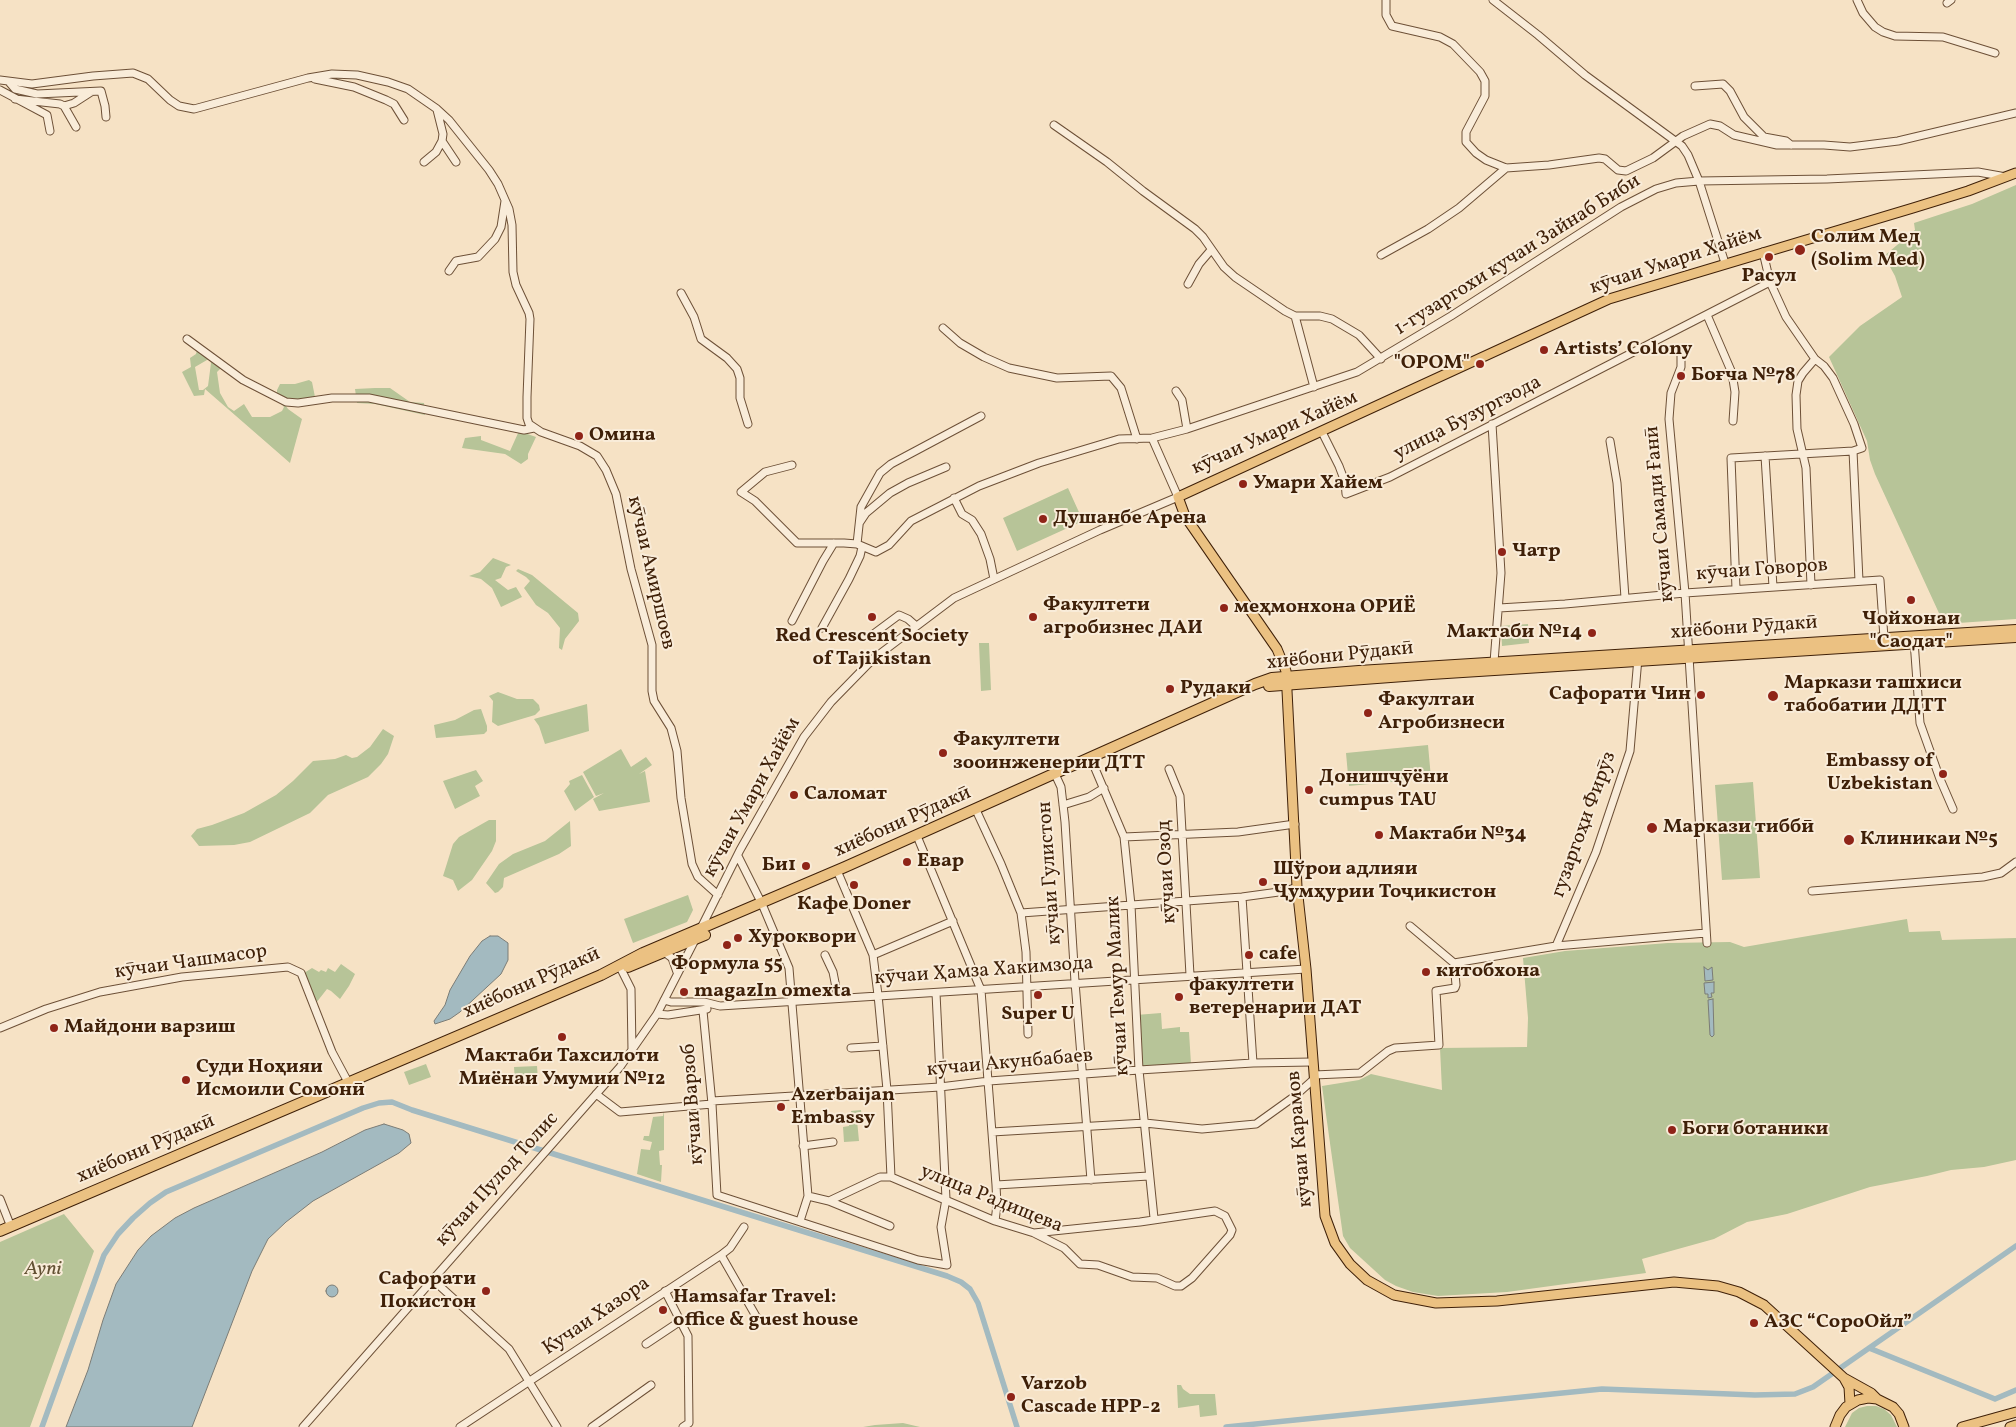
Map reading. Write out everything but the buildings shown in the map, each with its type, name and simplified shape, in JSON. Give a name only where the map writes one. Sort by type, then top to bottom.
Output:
[{"type":"highway","name":"хиёбони Рӯдакӣ","points":[[1794,647],[1884,638],[1914,640],[2016,630]]},
{"type":"highway","points":[[763,906],[839,875],[890,850],[1056,776],[1257,690],[1287,680],[1688,653],[1914,640],[2016,637]]},
{"type":"highway","points":[[1480,667],[1494,662],[1638,657]]},
{"type":"highway","name":"хиёбони Рӯдакӣ","points":[[0,1231],[697,935],[890,850]]},
{"type":"highway","points":[[620,967],[664,952],[697,935]]},
{"type":"main road","name":"кӯчаи Умари Хайём","points":[[1178,497],[1609,299],[1913,208],[2016,173]]},
{"type":"main road","name":"кӯчаи Карамов","points":[[1178,497],[1185,516],[1277,649],[1284,664],[1287,680],[1297,887],[1306,969],[1325,1216],[1335,1243],[1350,1264],[1368,1280],[1394,1296],[1436,1303],[1497,1301],[1674,1282],[1718,1286],[1739,1292],[1764,1305],[1844,1378],[1893,1407],[1899,1414],[1904,1427]]},
{"type":"main road","points":[[1844,1378],[1849,1387],[1850,1404]]},
{"type":"main road","points":[[1827,1427],[1836,1424],[1844,1409],[1850,1404],[1858,1400],[1877,1399]]},
{"type":"main road","points":[[1962,1427],[2016,1412]]},
{"type":"main road","points":[[2010,1427],[2016,1425]]},
{"type":"street","points":[[1386,0],[1386,15],[1392,26],[1440,37],[1453,44],[1480,72],[1485,81],[1485,96],[1466,132],[1466,142],[1486,160],[1506,168],[1549,165],[1599,158],[1605,160],[1618,170],[1626,171],[1654,158],[1683,136],[1710,124],[1750,140],[1777,146],[1824,145],[1850,147],[1898,142],[2016,113]]},
{"type":"street","points":[[1493,0],[1585,75],[1676,140],[1688,155],[1699,181],[1725,263]]},
{"type":"street","points":[[1857,0],[1863,13],[1875,27],[1883,32],[1895,36],[1943,37],[1995,53]]},
{"type":"street","points":[[0,80],[32,84],[133,73],[148,79],[170,100],[180,106],[194,109],[308,78],[332,74],[357,75],[408,89],[436,109],[470,145],[489,170],[505,198],[511,217],[514,278],[529,313],[527,418],[529,424],[538,430]]},
{"type":"street","points":[[308,78],[354,87],[386,100],[394,104],[404,120]]},
{"type":"street","points":[[9,82],[15,89],[37,94],[101,92],[106,117]]},
{"type":"street","points":[[1695,86],[1723,84],[1730,91],[1744,117],[1764,137],[1786,141],[1791,146]]},
{"type":"street","points":[[0,90],[47,115],[50,131]]},
{"type":"street","points":[[15,99],[64,106],[74,103],[93,91]]},
{"type":"street","points":[[64,106],[76,127]]},
{"type":"street","points":[[424,162],[439,148],[442,141],[443,134],[436,109]]},
{"type":"street","points":[[1054,125],[1107,162],[1195,229],[1203,237],[1224,267],[1235,277],[1295,316],[1332,318],[1359,335],[1381,359]]},
{"type":"street","points":[[442,141],[456,162]]},
{"type":"street","points":[[1381,255],[1428,229],[1459,208],[1506,168]]},
{"type":"street","name":"1-гузаргохи кучаи Зайнаб Биби","points":[[859,546],[876,552],[889,545],[911,521],[954,498],[1039,463],[1119,439],[1152,438],[1187,429],[1357,372],[1381,359],[1621,207],[1656,189],[1676,183],[1699,181],[1827,179],[1978,172],[2006,177]]},
{"type":"street","points":[[449,271],[456,261],[478,257],[495,238],[501,227],[505,198]]},
{"type":"street","points":[[1188,284],[1199,264],[1211,250]]},
{"type":"street","points":[[1736,589],[1731,458],[1853,451],[1862,448],[1854,424],[1833,378],[1824,366],[1815,359],[1786,317],[1770,282],[1763,252]]},
{"type":"street","name":"улица Бузургзода","points":[[1322,432],[1339,466],[1345,482],[1346,494],[1390,477],[1770,282]]},
{"type":"street","points":[[681,293],[694,317],[701,339],[727,358],[737,369],[740,378],[740,398],[748,424]]},
{"type":"street","points":[[1707,315],[1732,373],[1735,392],[1733,421]]},
{"type":"street","points":[[1295,316],[1314,387]]},
{"type":"street","points":[[943,328],[960,344],[984,358],[1009,368],[1057,378],[1111,376],[1121,388],[1137,439]]},
{"type":"street","name":"кӯчаи Амиршоев","points":[[187,339],[243,380],[286,402],[298,403],[332,398],[369,398],[524,430],[538,430],[580,446],[597,456],[606,470],[616,494],[631,569],[652,645],[652,691],[654,701],[671,728],[677,751],[681,798],[692,864],[698,877],[718,895]]},
{"type":"street","name":"кӯчаи Самади Ғанӣ","points":[[1681,355],[1681,367],[1671,393],[1669,419],[1685,593],[1707,942]]},
{"type":"street","points":[[1812,585],[1806,468],[1797,429],[1796,395],[1798,381],[1815,359]]},
{"type":"street","points":[[1176,391],[1182,400],[1187,429]]},
{"type":"street","points":[[822,628],[860,556],[858,527],[861,507],[876,479],[884,469],[912,452],[981,416]]},
{"type":"street","points":[[1492,424],[1501,573],[1494,662]]},
{"type":"street","points":[[1152,438],[1178,497]]},
{"type":"street","points":[[1610,441],[1617,482],[1625,598]]},
{"type":"street","points":[[1853,451],[1859,581]]},
{"type":"street","points":[[1765,456],[1773,587]]},
{"type":"street","points":[[792,465],[765,472],[741,492],[755,501],[797,544],[834,543],[859,546]]},
{"type":"street","points":[[858,527],[866,513],[890,493],[946,467]]},
{"type":"street","name":"кӯчаи Умари Хайём","points":[[697,935],[804,737],[831,702],[873,659],[954,598],[1109,526],[1178,497]]},
{"type":"street","points":[[954,498],[962,514],[972,520],[981,534],[990,559],[994,579]]},
{"type":"street","points":[[792,621],[823,560],[834,543]]},
{"type":"street","name":"кӯчаи Говоров","points":[[1499,608],[1736,589],[1880,580],[1884,638]]},
{"type":"street","points":[[872,635],[899,615],[908,618],[916,626]]},
{"type":"street","points":[[1914,640],[1920,723],[1953,809]]},
{"type":"street","name":"гузаргоҳи Фирӯз","points":[[1556,946],[1596,852],[1629,754],[1638,657]]},
{"type":"street","name":"кӯчаи Темур Малик","points":[[1092,761],[1124,837],[1131,905],[1139,1070],[1154,1218]]},
{"type":"street","name":"кӯчаи Озод","points":[[1168,769],[1180,796],[1190,975]]},
{"type":"street","name":"кӯчаи Гулистон","points":[[1056,776],[1061,787],[1063,806],[1091,1180]]},
{"type":"street","points":[[1063,806],[1089,797],[1104,788]]},
{"type":"street","points":[[977,812],[1002,864],[1021,913],[1027,986],[1028,1034]]},
{"type":"street","points":[[1124,837],[1238,832],[1294,824]]},
{"type":"street","points":[[918,838],[981,990],[996,1185],[997,1205],[995,1221]]},
{"type":"street","points":[[738,856],[763,906],[789,968],[808,1196],[800,1222],[918,1260],[947,1265],[941,1227],[946,1199],[936,993]]},
{"type":"street","points":[[1812,891],[1983,877],[2001,873],[2016,862]]},
{"type":"street","points":[[839,875],[873,954],[887,1090],[891,1177]]},
{"type":"street","points":[[1021,913],[1242,897],[1297,887]]},
{"type":"street","points":[[1242,897],[1253,1063]]},
{"type":"street","points":[[873,954],[953,920]]},
{"type":"street","points":[[992,1132],[1087,1128],[1145,1123],[1202,1129],[1256,1124],[1295,1096],[1314,1077],[1357,1074],[1388,1051],[1439,1045],[1436,990],[1454,988],[1456,986],[1454,963],[1410,926]]},
{"type":"street","points":[[1454,963],[1556,946],[1706,932]]},
{"type":"street","name":"кӯчаи Пулод Толис","points":[[304,1427],[560,1137],[632,1051],[657,1014],[697,935]]},
{"type":"street","points":[[664,952],[672,958],[677,972]]},
{"type":"street","points":[[825,955],[834,972],[838,998]]},
{"type":"street","name":"кӯчаи Чашмасор","points":[[0,1028],[46,1009],[100,992],[182,977],[288,967],[301,973],[332,1052],[348,1082]]},
{"type":"street","points":[[620,967],[631,989],[632,1051]]},
{"type":"street","name":"кӯчаи Ҳамза Хакимзода","points":[[664,1000],[671,1002],[704,1002],[720,1006],[981,990],[1075,982],[1306,969]]},
{"type":"street","points":[[657,1014],[668,1015],[703,1011],[720,1006]]},
{"type":"street","name":"кӯчаи Варзоб","points":[[703,1011],[712,1103],[717,1195],[800,1222]]},
{"type":"street","points":[[851,1048],[883,1046]]},
{"type":"street","name":"кӯчаи Акунбабаев","points":[[596,1094],[620,1112],[712,1103],[940,1087],[988,1081],[1139,1070],[1253,1063],[1312,1062]]},
{"type":"street","points":[[803,1146],[833,1142]]},
{"type":"street","points":[[996,1185],[1149,1176]]},
{"type":"street","name":"улица Радищева","points":[[828,1201],[880,1177],[891,1177],[995,1221],[1034,1233],[1064,1248],[1080,1264],[1098,1265],[1132,1277],[1157,1278],[1175,1286],[1181,1286],[1192,1278],[1230,1235],[1232,1230],[1225,1216],[1216,1212],[1154,1218]]},
{"type":"street","points":[[808,1196],[828,1201],[890,1226]]},
{"type":"street","points":[[0,1199],[11,1226]]},
{"type":"street","points":[[1034,1233],[1140,1222],[1154,1218]]},
{"type":"street","name":"Кучаи Хазора","points":[[460,1427],[721,1255],[730,1248],[744,1227]]},
{"type":"street","points":[[721,1255],[757,1318]]},
{"type":"street","points":[[432,1280],[509,1350],[557,1427]]},
{"type":"street","points":[[665,1291],[679,1322],[688,1336],[689,1423],[684,1427]]},
{"type":"street","points":[[646,1344],[679,1322]]},
{"type":"street","points":[[592,1427],[651,1385]]},
{"type":"green space","points":[[2016,185],[2016,619],[1944,624],[1875,474],[1870,460],[1867,441],[1829,357],[1860,326],[1902,297],[1895,276],[1884,256],[1915,230],[1914,223],[1972,204]]},
{"type":"green space","points":[[197,350],[223,366],[217,372],[220,393],[228,407],[234,411],[244,404],[252,417],[270,417],[282,411],[284,407],[277,398],[277,390],[280,384],[295,384],[309,380],[312,382],[316,402],[283,402],[288,409],[302,419],[290,463],[205,389],[204,395],[194,396],[182,372],[191,367],[190,358],[196,354]],"holes":[[[210,360],[208,386],[203,390],[199,390],[195,367]]]},
{"type":"green space","points":[[390,388],[410,402],[424,403],[425,415],[375,404],[357,403],[355,389]]},
{"type":"green space","points":[[519,431],[536,437],[528,454],[528,459],[521,464],[505,454],[462,448],[465,438],[481,436],[481,440],[510,451]]},
{"type":"green space","name":"Душанбе Арена","points":[[1068,488],[1083,521],[1017,551],[1003,518]]},
{"type":"green space","points":[[493,558],[511,565],[506,567],[501,578],[495,580],[508,590],[516,587],[522,597],[501,607],[492,588],[481,579],[469,576],[480,572]]},
{"type":"green space","points":[[518,569],[532,575],[578,613],[579,621],[565,639],[562,650],[559,648],[560,628],[548,613],[536,605],[524,588],[530,581],[516,571]]},
{"type":"green space","points":[[1528,624],[1529,643],[1502,646],[1501,626]]},
{"type":"green space","points":[[979,643],[989,643],[991,690],[981,691]]},
{"type":"green space","points":[[498,692],[517,699],[533,699],[539,705],[540,710],[535,715],[498,726],[492,722],[493,701],[489,696]]},
{"type":"green space","points":[[587,704],[589,731],[545,744],[539,726],[534,719]]},
{"type":"green space","points":[[481,709],[487,726],[487,731],[484,734],[436,738],[434,725],[455,720],[474,710]]},
{"type":"green space","points":[[383,729],[394,736],[388,754],[381,764],[368,777],[328,795],[310,813],[250,842],[234,845],[199,846],[191,836],[197,829],[244,813],[276,795],[313,761],[335,759],[346,755],[352,758],[357,757],[370,747]]},
{"type":"green space","points":[[1428,745],[1431,778],[1349,786],[1346,753]]},
{"type":"green space","points":[[621,749],[631,767],[646,757],[652,765],[639,774],[645,771],[650,802],[599,811],[593,799],[604,793],[596,796],[583,772]]},
{"type":"green space","points":[[476,770],[483,781],[475,786],[480,796],[455,809],[443,781]]},
{"type":"green space","points":[[582,775],[594,797],[575,811],[564,791],[570,784],[569,781]]},
{"type":"green space","points":[[1753,782],[1760,878],[1722,880],[1715,785]]},
{"type":"green space","points":[[489,820],[496,820],[496,841],[492,851],[472,880],[458,891],[453,880],[443,876],[453,844],[459,837]]},
{"type":"green space","points":[[570,821],[571,846],[559,854],[504,878],[503,887],[498,892],[495,893],[486,883],[499,864],[513,854],[545,841]]},
{"type":"green space","points":[[688,895],[693,910],[687,922],[633,943],[624,919]]},
{"type":"green space","name":"Боги ботаники","points":[[1907,919],[1909,932],[1940,931],[1942,940],[2016,938],[2016,1160],[1984,1167],[1951,1170],[1870,1187],[1787,1214],[1747,1222],[1714,1239],[1642,1259],[1646,1273],[1507,1292],[1438,1296],[1413,1292],[1385,1280],[1350,1248],[1343,1236],[1322,1086],[1359,1080],[1371,1074],[1442,1090],[1440,1048],[1527,1047],[1528,1018],[1523,958],[1565,951],[1668,943],[1730,942],[1744,947]]},
{"type":"green space","points":[[341,964],[355,974],[349,986],[340,999],[327,989],[316,1003],[301,975],[312,968],[319,972],[321,970],[326,972],[328,968],[335,972]]},
{"type":"green space","points":[[1161,1013],[1162,1029],[1180,1027],[1180,1032],[1189,1032],[1191,1064],[1140,1068],[1136,1015]]},
{"type":"green space","points":[[426,1064],[431,1077],[409,1085],[404,1072]]},
{"type":"green space","points":[[537,1066],[538,1080],[515,1081],[514,1067]]},
{"type":"green space","points":[[861,1110],[862,1119],[857,1120],[859,1141],[844,1142],[843,1127],[849,1126],[849,1120],[852,1119],[851,1111]]},
{"type":"green space","points":[[664,1111],[664,1150],[659,1151],[660,1165],[662,1165],[661,1182],[637,1174],[641,1149],[650,1150],[652,1142],[643,1140],[644,1136],[649,1136],[653,1117],[663,1116]]},
{"type":"green space","name":"Ayni","points":[[64,1214],[94,1251],[30,1427],[0,1427],[0,1242]]},
{"type":"green space","points":[[1177,1385],[1181,1385],[1190,1394],[1215,1394],[1217,1415],[1200,1417],[1199,1405],[1178,1408]]},
{"type":"green space","points":[[1876,1406],[1884,1409],[1891,1415],[1897,1427],[1845,1427],[1852,1413],[1859,1408]]},
{"type":"green space","points":[[903,1423],[920,1427],[863,1427],[875,1425]]},
{"type":"water","points":[[490,936],[498,936],[508,943],[508,960],[501,974],[460,1012],[450,1019],[435,1024],[434,1021],[445,1005],[450,990],[470,956],[482,941]]},
{"type":"water","points":[[1704,967],[1708,970],[1712,967],[1713,980],[1705,981]]},
{"type":"water","points":[[1714,982],[1714,993],[1711,993],[1712,997],[1708,998],[1708,994],[1705,994],[1704,983]]},
{"type":"water","points":[[1713,999],[1714,1035],[1712,1037],[1710,1035],[1708,1000]]},
{"type":"water","points":[[384,1124],[409,1134],[411,1143],[399,1153],[313,1201],[268,1239],[252,1271],[192,1427],[66,1427],[88,1370],[116,1284],[138,1250],[151,1236],[175,1218],[194,1208],[322,1152],[365,1130]]},
{"type":"water","points":[[334,1285],[337,1286],[337,1296],[330,1297],[327,1296],[326,1289],[327,1286]]},
{"type":"waterway","points":[[42,1427],[104,1255],[118,1234],[133,1218],[166,1192],[363,1108],[379,1103],[392,1102],[412,1110],[947,1276],[961,1282],[970,1289],[978,1303],[1017,1427]]},
{"type":"waterway","points":[[1226,1427],[1602,1389],[1755,1395],[1795,1394],[1813,1387],[2016,1246]]},
{"type":"waterway","points":[[1869,1348],[1995,1399],[2016,1390]]},
{"type":"place","name":"Солим Мед (Solim Med)","points":[[1800,250]]},
{"type":"place","name":"Расул","points":[[1769,257]]},
{"type":"place","name":"Artists’ Colony","points":[[1544,350]]},
{"type":"place","name":"\"OPOM\"","points":[[1480,364]]},
{"type":"place","name":"Боғча №78","points":[[1681,376]]},
{"type":"place","name":"Омина","points":[[579,436]]},
{"type":"place","name":"Умари Хайем","points":[[1243,484]]},
{"type":"place","name":"Душанбе Арена","points":[[1043,519]]},
{"type":"place","name":"Чатр","points":[[1502,552]]},
{"type":"place","name":"Чойхонаи \"Саодат\"","points":[[1911,600]]},
{"type":"place","name":"меҳмонхона ОРИЁ","points":[[1224,608]]},
{"type":"place","name":"Red Crescent Society of Tajikistan","points":[[872,617]]},
{"type":"place","name":"Факултети агробизнес ДАИ","points":[[1033,617]]},
{"type":"place","name":"Мактаби №14","points":[[1592,633]]},
{"type":"place","name":"Рудаки","points":[[1170,689]]},
{"type":"place","name":"Сафорати Чин","points":[[1701,695]]},
{"type":"place","name":"Маркази ташхиси табобатии ДДТТ","points":[[1773,696]]},
{"type":"place","name":"Факултаи Агробизнеси","points":[[1368,713]]},
{"type":"place","name":"Факултети зооинженерии ДТТ","points":[[943,753]]},
{"type":"place","name":"Embassy of Uzbekistan","points":[[1943,774]]},
{"type":"place","name":"Донишҷӯёни cumpus TAU","points":[[1309,790]]},
{"type":"place","name":"Саломат","points":[[794,795]]},
{"type":"place","name":"Маркази тиббӣ","points":[[1652,828]]},
{"type":"place","name":"Мактаби №34","points":[[1379,835]]},
{"type":"place","name":"Клиникаи №5","points":[[1849,840]]},
{"type":"place","name":"Евар","points":[[907,862]]},
{"type":"place","name":"Би1","points":[[806,866]]},
{"type":"place","name":"Шўрои адлияи Ҷумҳурии Тоҷикистон","points":[[1263,882]]},
{"type":"place","name":"Кафе Doner","points":[[854,885]]},
{"type":"place","name":"Хуроквори","points":[[738,938]]},
{"type":"place","name":"Формула 55","points":[[727,945]]},
{"type":"place","name":"cafe","points":[[1249,955]]},
{"type":"place","name":"китобхона","points":[[1426,972]]},
{"type":"place","name":"magazIn omexta","points":[[684,992]]},
{"type":"place","name":"Super U","points":[[1038,995]]},
{"type":"place","name":"факултети ветеренарии ДАТ","points":[[1179,997]]},
{"type":"place","name":"Майдони варзиш","points":[[54,1028]]},
{"type":"place","name":"Мактаби Тахсилоти Миёнаи Умумии №12","points":[[562,1037]]},
{"type":"place","name":"Суди Ноҳияи Исмоили Сомонӣ","points":[[186,1080]]},
{"type":"place","name":"Azerbaijan Embassy","points":[[781,1107]]},
{"type":"place","name":"Боги ботаники","points":[[1672,1130]]},
{"type":"place","name":"Сафорати Покистон","points":[[486,1291]]},
{"type":"place","name":"Hamsafar Travel: office & guest house","points":[[663,1310]]},
{"type":"place","name":"АЗС “СороОйл”","points":[[1754,1323]]},
{"type":"place","name":"Varzob Cascade HPP-2","points":[[1011,1397]]}]
